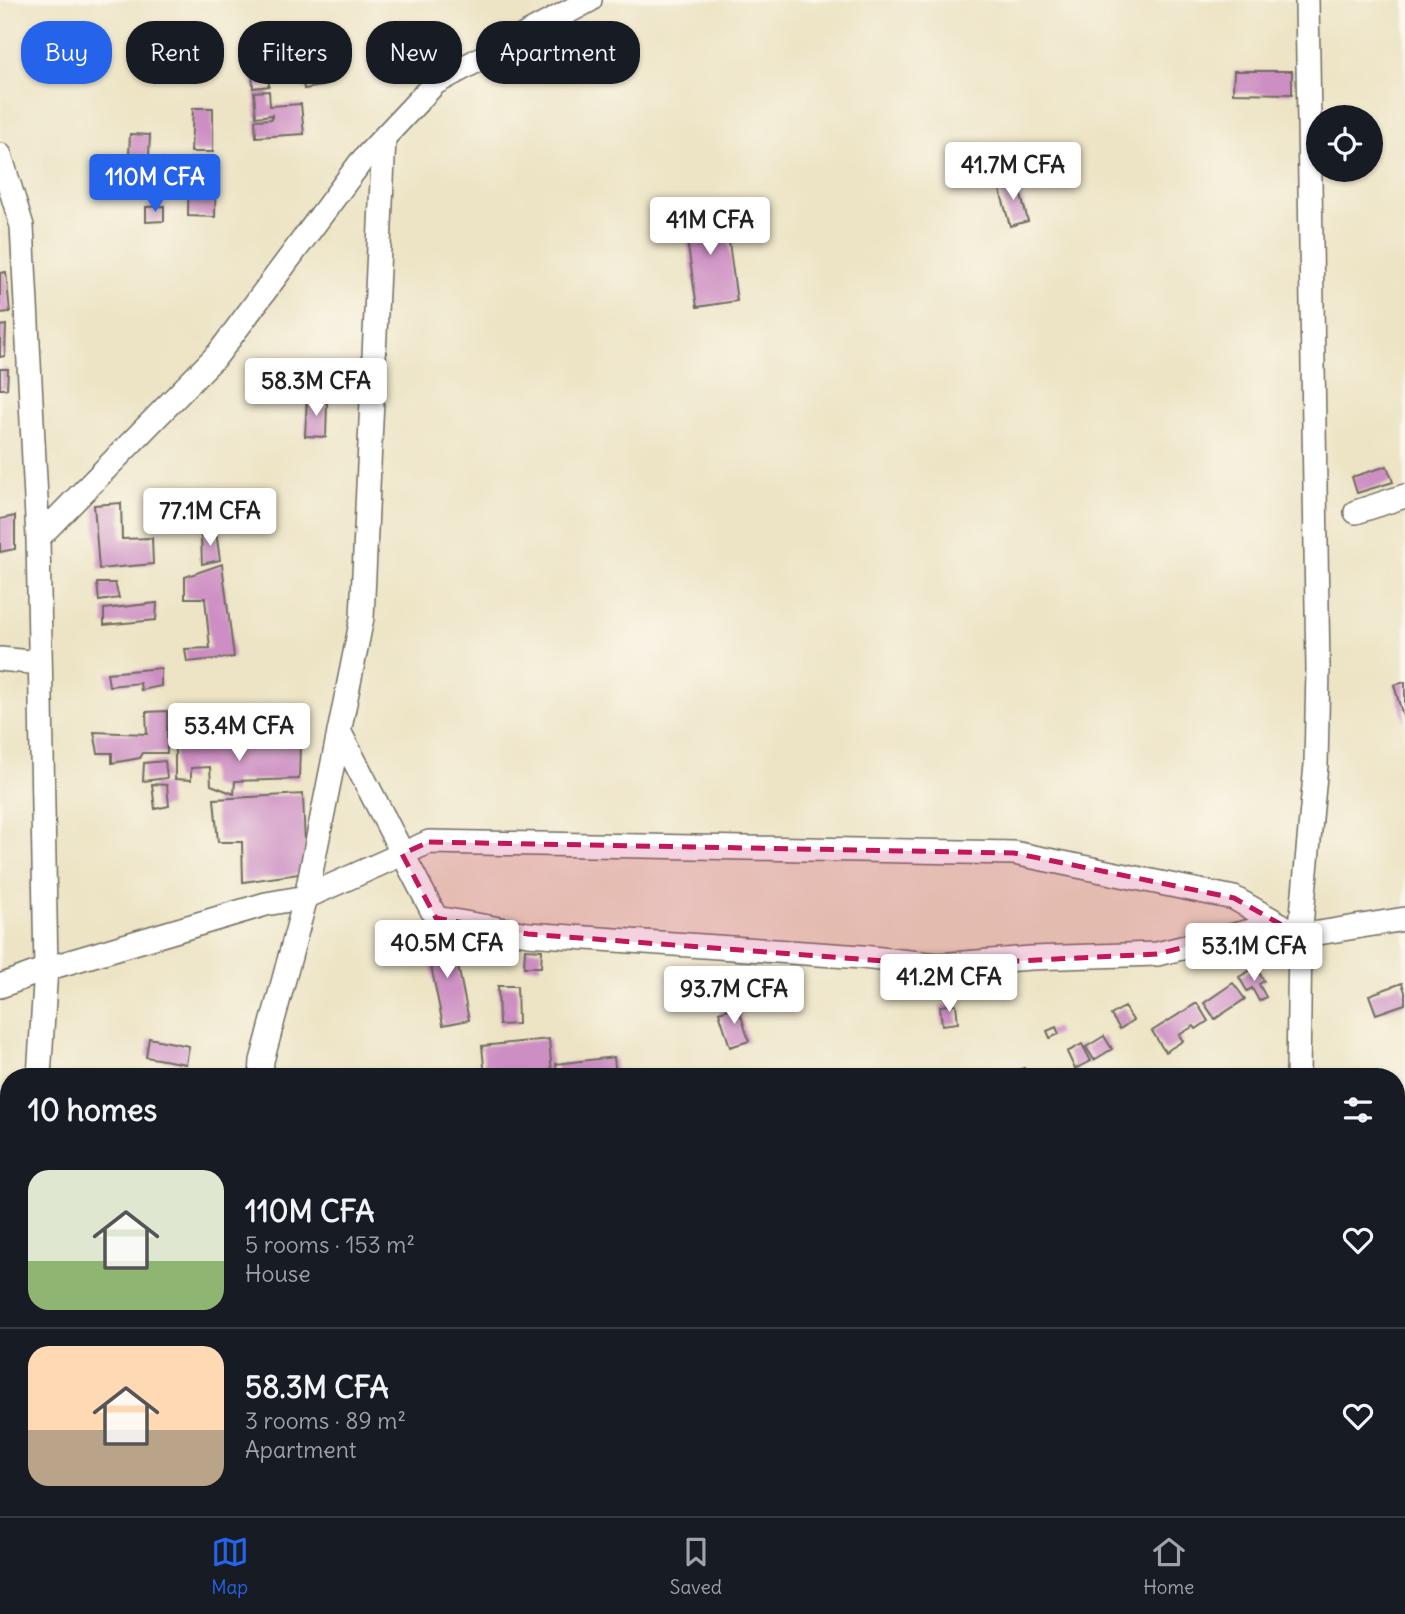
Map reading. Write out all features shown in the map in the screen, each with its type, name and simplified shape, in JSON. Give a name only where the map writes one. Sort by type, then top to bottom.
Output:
[{"type":"street","points":[[38,538],[218,354],[360,163],[435,83],[590,0]]},
{"type":"street","points":[[1298,1068],[1290,930],[1316,765],[1318,669],[1307,0]]},
{"type":"street","points":[[262,1068],[306,897],[362,618],[384,138]]},
{"type":"street","points":[[0,155],[22,226],[38,538],[46,969],[39,1068]]},
{"type":"street","points":[[1356,512],[1405,496]]},
{"type":"street","points":[[0,659],[40,663]]},
{"type":"street","points":[[339,731],[436,918],[528,934],[862,957],[938,965],[1031,958],[1157,954],[1290,930],[1405,919]]},
{"type":"street","points":[[0,986],[46,969],[266,904],[306,897],[429,842],[1014,853],[1234,898],[1290,930]]},
{"type":"highlighted area","points":[[429,842],[1014,853],[1234,898],[1280,924],[1157,954],[938,965],[528,934],[436,918],[402,854]]},
{"type":"building","points":[[1234,71],[1292,71],[1292,94],[1233,93]]},
{"type":"building","points":[[253,84],[269,84],[269,86],[253,88]]},
{"type":"building","points":[[303,84],[323,84],[323,86],[304,89]]},
{"type":"building","points":[[269,91],[270,106],[301,104],[304,134],[256,137],[255,120],[272,119],[272,115],[256,117],[254,92]]},
{"type":"building","points":[[193,108],[213,108],[213,152],[191,152]]},
{"type":"building","points":[[130,134],[150,135],[149,155],[129,155]]},
{"type":"building","points":[[163,159],[165,173],[150,171],[148,160]]},
{"type":"building","points":[[189,160],[216,160],[215,217],[188,216]]},
{"type":"building","points":[[1016,177],[1028,221],[1010,226],[998,183]]},
{"type":"building","points":[[164,206],[164,221],[146,222],[146,207]]},
{"type":"building","points":[[724,206],[737,301],[697,307],[683,213]]},
{"type":"building","points":[[6,272],[10,312],[0,313],[0,273]]},
{"type":"building","points":[[6,325],[5,356],[0,357],[0,326]]},
{"type":"building","points":[[0,369],[8,369],[7,389],[0,389]]},
{"type":"building","points":[[307,396],[327,403],[326,437],[305,436]]},
{"type":"building","points":[[1387,466],[1393,482],[1357,493],[1352,477]]},
{"type":"building","points":[[121,503],[122,539],[152,538],[153,564],[99,569],[94,505]]},
{"type":"building","points":[[15,516],[15,549],[0,552],[0,519]]},
{"type":"building","points":[[216,532],[220,560],[202,564],[201,536]]},
{"type":"building","points":[[222,564],[234,657],[187,662],[185,649],[210,648],[205,598],[185,598],[185,577]]},
{"type":"building","points":[[97,583],[115,583],[119,598],[99,601]]},
{"type":"building","points":[[157,603],[156,620],[104,625],[104,609]]},
{"type":"building","points":[[161,668],[161,686],[141,690],[140,683],[109,686],[107,673]]},
{"type":"building","points":[[1405,682],[1405,720],[1404,720],[1394,685]]},
{"type":"building","points":[[167,711],[167,753],[143,753],[140,758],[112,763],[112,753],[98,753],[94,732],[147,734],[146,712]]},
{"type":"building","points":[[300,744],[299,779],[235,781],[234,794],[211,785],[210,767],[191,768],[191,780],[175,779],[175,747]]},
{"type":"building","points":[[165,761],[167,778],[143,781],[144,763]]},
{"type":"building","points":[[152,784],[167,785],[169,806],[155,809]]},
{"type":"building","points":[[303,794],[306,873],[243,882],[242,842],[218,842],[214,799]]},
{"type":"building","points":[[452,936],[469,1020],[443,1025],[426,941]]},
{"type":"building","points":[[525,949],[542,950],[541,967],[524,967]]},
{"type":"building","points":[[1256,967],[1264,981],[1259,984],[1266,997],[1259,1001],[1252,988],[1247,991],[1239,977]]},
{"type":"building","points":[[1233,983],[1245,999],[1215,1019],[1204,1003]]},
{"type":"building","points":[[1402,983],[1405,1004],[1376,1014],[1369,995]]},
{"type":"building","points":[[498,986],[517,986],[518,1024],[499,1025]]},
{"type":"building","points":[[1197,1003],[1208,1021],[1179,1035],[1183,1041],[1165,1052],[1152,1031]]},
{"type":"building","points":[[956,1004],[958,1023],[942,1025],[940,1006]]},
{"type":"building","points":[[738,1006],[749,1041],[730,1047],[719,1012]]},
{"type":"building","points":[[1124,1007],[1133,1020],[1120,1029],[1111,1015]]},
{"type":"building","points":[[1056,1027],[1059,1034],[1050,1038],[1047,1031]]},
{"type":"building","points":[[1104,1036],[1112,1049],[1094,1060],[1086,1047]]},
{"type":"building","points":[[149,1038],[189,1046],[186,1064],[146,1057]]},
{"type":"building","points":[[549,1039],[551,1068],[484,1068],[482,1046]]},
{"type":"building","points":[[1082,1044],[1091,1061],[1075,1068],[1067,1052]]},
{"type":"building","points":[[614,1057],[615,1068],[556,1068],[556,1064]]}]
